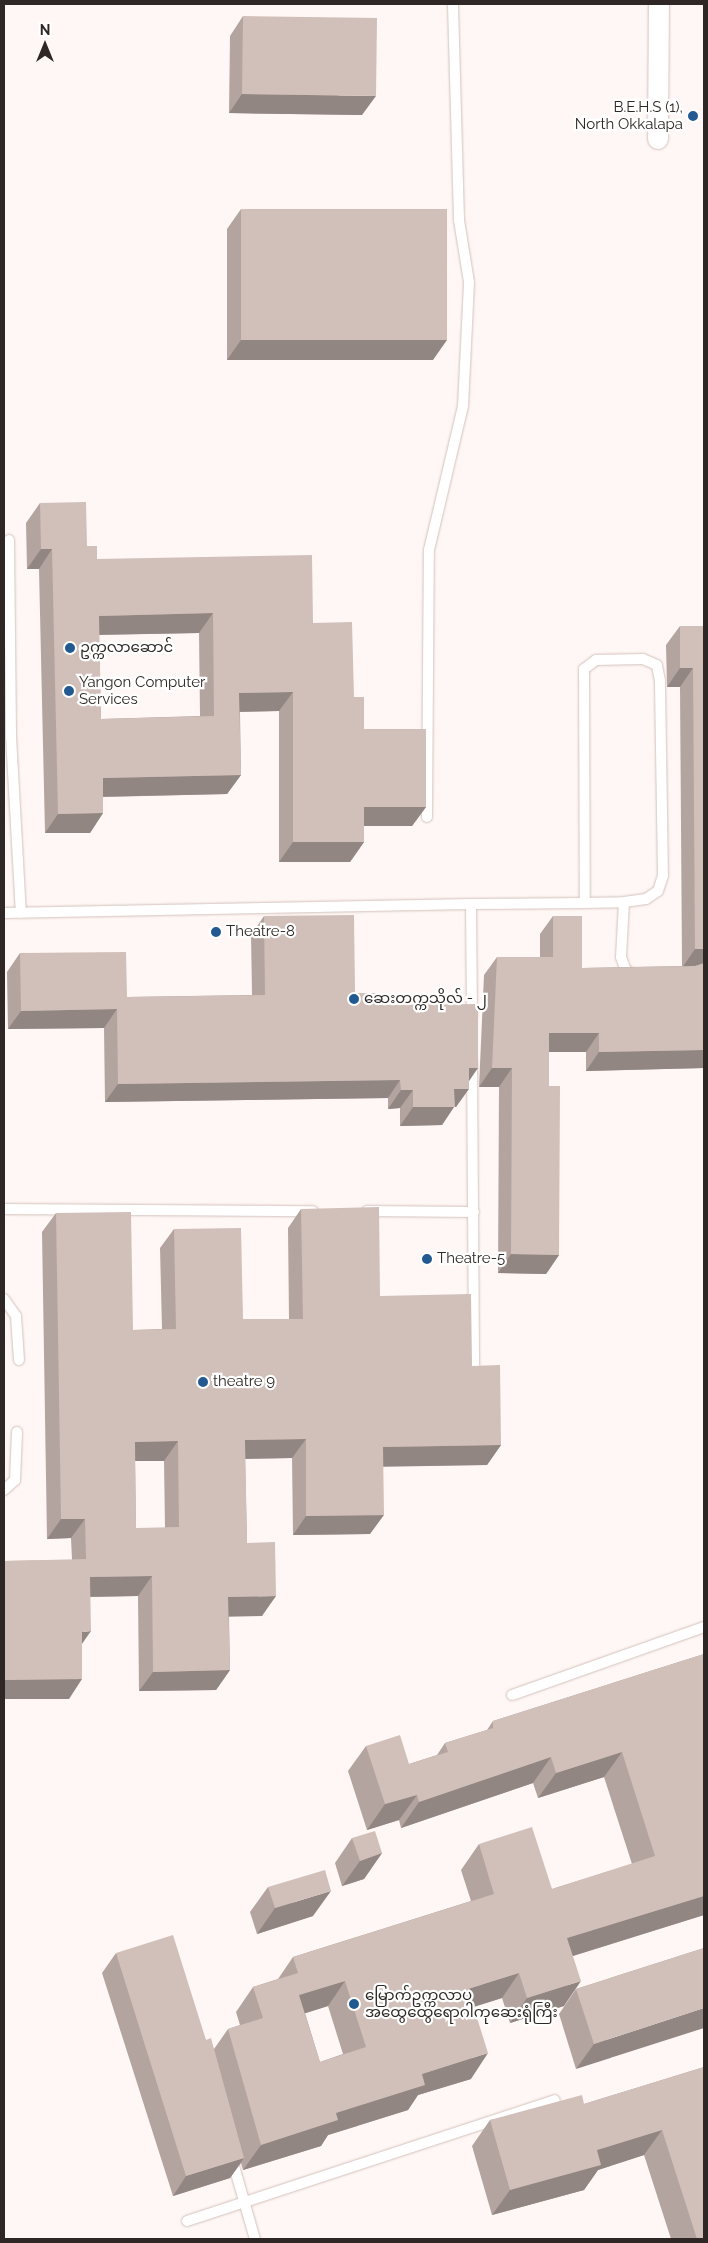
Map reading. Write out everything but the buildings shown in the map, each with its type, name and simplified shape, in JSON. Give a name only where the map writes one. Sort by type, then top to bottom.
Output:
[{"type":"street","points":[[658,139],[659,4]]},
{"type":"lane","points":[[427,817],[429,550],[463,406],[469,282],[459,220],[453,4]]},
{"type":"lane","points":[[8,540],[11,736],[22,913]]},
{"type":"lane","points":[[4,913],[585,903],[624,902],[646,899],[658,891],[663,876],[660,681],[657,665],[643,659],[596,660],[584,669],[585,903]]},
{"type":"lane","points":[[624,902],[622,957],[626,972],[644,977]]},
{"type":"lane","points":[[471,904],[472,1033]]},
{"type":"lane","points":[[472,1053],[474,1371]]},
{"type":"lane","points":[[4,1209],[324,1211]]},
{"type":"lane","points":[[354,1211],[474,1212]]},
{"type":"lane","points":[[4,1300],[16,1316],[18,1360]]},
{"type":"lane","points":[[4,1490],[15,1480],[17,1432]]},
{"type":"lane","points":[[512,1695],[704,1628]]},
{"type":"lane","points":[[187,2221],[555,2100]]},
{"type":"lane","points":[[228,2145],[256,2239]]},
{"type":"place","name":"B.E.H.S (1), North Okkalapa","points":[[693,116]]},
{"type":"place","name":"ဥက္ကလာဆောင်","points":[[70,648]]},
{"type":"place","name":"Yangon Computer Services","points":[[69,691]]},
{"type":"place","name":"Theatre-8","points":[[216,932]]},
{"type":"place","name":"ဆေးတက္ကသိုလ် - ၂","points":[[354,999]]},
{"type":"place","name":"Theatre-5","points":[[427,1259]]},
{"type":"place","name":"theatre 9","points":[[203,1382]]},
{"type":"place","name":"မြောက်ဥက္ကလာပ အထွေထွေရောဂါကုဆေးရုံကြီး","points":[[354,2004]]}]
